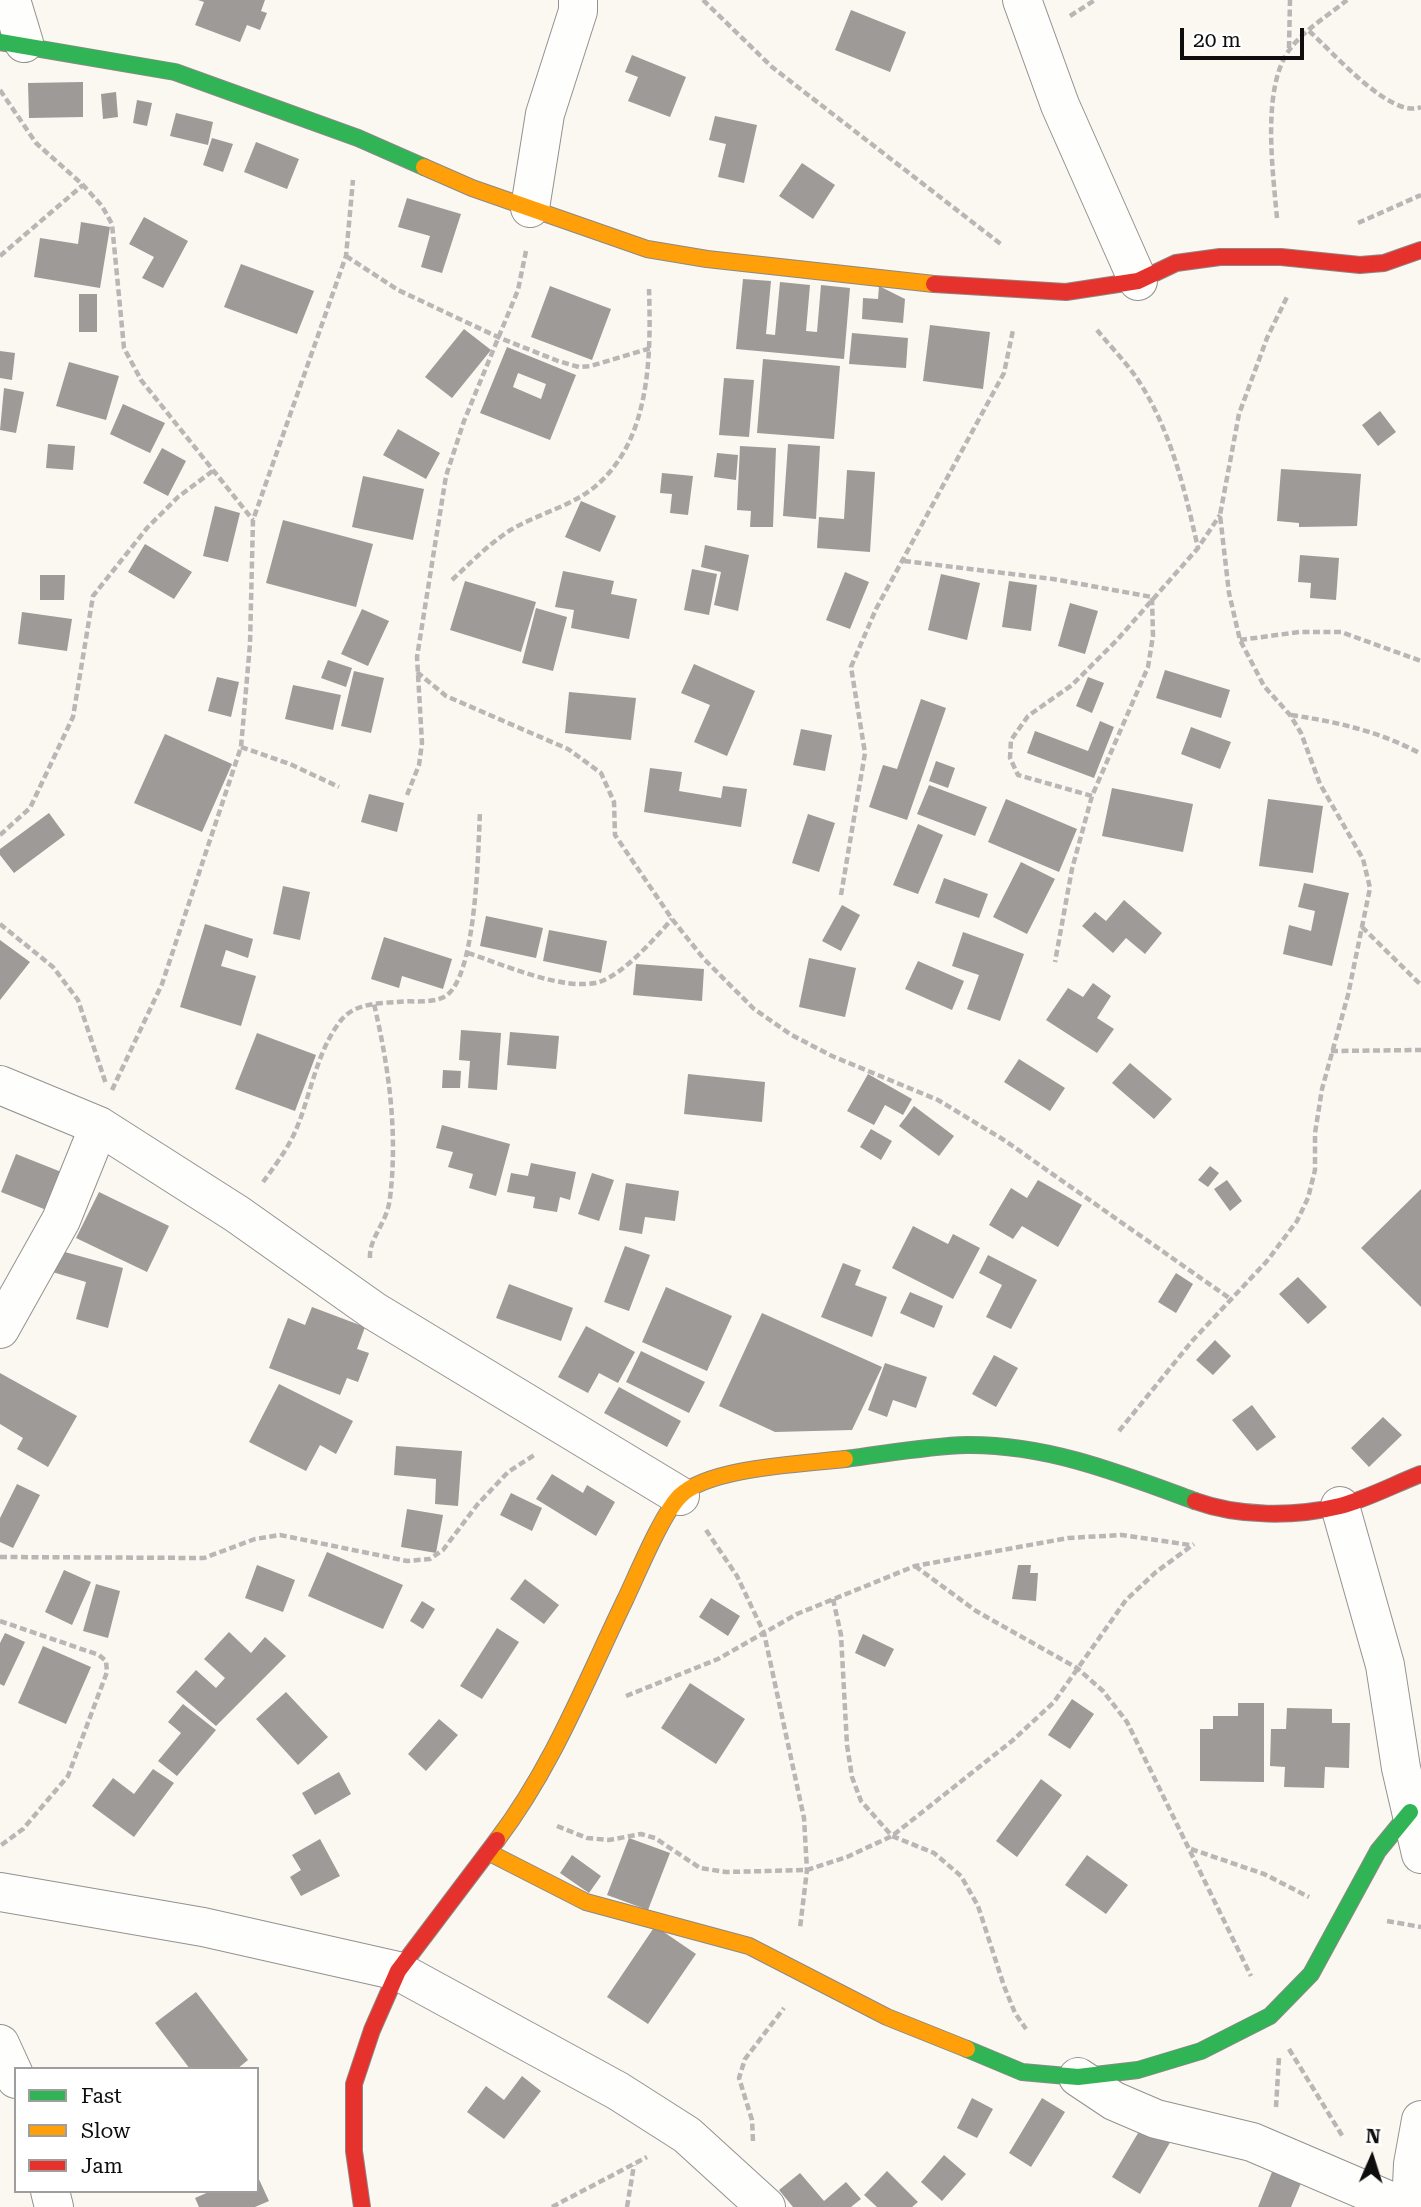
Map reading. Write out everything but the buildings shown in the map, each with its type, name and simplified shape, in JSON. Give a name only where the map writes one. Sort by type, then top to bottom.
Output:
[{"type":"street","points":[[11,0],[12,43],[175,72],[358,138],[472,188],[648,249],[707,260],[1021,292],[1066,292],[1138,281],[1176,263],[1220,257],[1281,257],[1316,262],[1384,263],[1421,250]]},
{"type":"street","points":[[530,208],[545,114],[578,11],[578,0]]},
{"type":"street","points":[[1022,0],[1060,105],[1138,281]]},
{"type":"street","points":[[0,1085],[99,1126],[237,1213],[374,1311],[680,1496]]},
{"type":"street","points":[[0,1329],[61,1220],[99,1126]]},
{"type":"street","points":[[362,2207],[354,2151],[354,2084],[372,2030],[398,1971],[524,1804],[571,1714],[643,1560],[680,1496],[708,1480],[748,1470],[968,1445],[1043,1452],[1094,1464],[1207,1505],[1253,1513],[1290,1513],[1340,1506],[1421,1474]]},
{"type":"street","points":[[1340,1506],[1385,1665],[1410,1812],[1421,1854]]},
{"type":"street","points":[[488,1852],[586,1902],[749,1945],[887,2017],[999,2064],[1022,2072],[1078,2077],[1138,2070],[1201,2051],[1270,2016],[1311,1974],[1378,1851],[1410,1812]]},
{"type":"street","points":[[0,1892],[204,1927],[398,1971],[552,2052],[687,2135],[754,2194]]},
{"type":"street","points":[[0,2044],[14,2075]]},
{"type":"street","points":[[1078,2077],[1114,2101],[1156,2119],[1252,2142],[1396,2205],[1413,2164],[1421,2120]]},
{"type":"path","points":[[703,0],[733,32],[781,75],[1013,253]]},
{"type":"path","points":[[1281,257],[1271,125],[1274,90],[1289,50],[1292,24],[1290,0]]},
{"type":"path","points":[[1289,50],[1347,0]]},
{"type":"path","points":[[1309,31],[1373,91],[1392,104],[1415,109],[1421,107]]},
{"type":"path","points":[[0,90],[36,143],[102,206],[112,224],[124,348],[141,380],[253,520]]},
{"type":"path","points":[[0,924],[54,967],[78,1000],[110,1094],[162,984],[241,747],[250,644],[253,520],[346,256],[358,138]]},
{"type":"path","points":[[0,256],[83,185]]},
{"type":"path","points":[[407,795],[419,765],[422,743],[417,673],[446,476],[464,421],[519,290],[527,249],[530,208]]},
{"type":"path","points":[[452,580],[509,531],[598,484],[623,453],[639,417],[650,348],[648,249]]},
{"type":"path","points":[[346,256],[398,290],[500,338],[579,367],[650,348]]},
{"type":"path","points":[[1094,1464],[1193,1340],[1233,1300],[1297,1221],[1308,1198],[1315,1170],[1315,1133],[1331,1051],[1348,995],[1370,888],[1363,859],[1320,784],[1301,733],[1290,715],[1264,687],[1240,640],[1229,593],[1220,515],[1239,414],[1267,338],[1288,295],[1316,262]]},
{"type":"path","points":[[841,895],[865,752],[851,667],[876,609],[1004,373],[1021,292]]},
{"type":"path","points":[[1066,292],[1138,381],[1162,427],[1183,482],[1198,548]]},
{"type":"path","points":[[0,835],[30,808],[74,717],[93,596],[147,528],[178,497],[214,470]]},
{"type":"path","points":[[1092,796],[1018,775],[1010,758],[1011,740],[1028,716],[1072,685],[1117,640],[1152,597],[1198,548],[1220,515]]},
{"type":"path","points":[[904,561],[1053,579],[1152,597]]},
{"type":"path","points":[[1055,962],[1072,869],[1092,796],[1148,667],[1153,636],[1152,597]]},
{"type":"path","points":[[1240,640],[1299,632],[1341,632],[1421,660]]},
{"type":"path","points":[[417,673],[446,696],[568,750],[601,773],[614,802],[615,835],[672,919],[730,986],[754,1009],[790,1034],[832,1056],[938,1100],[1004,1140],[1233,1300]]},
{"type":"path","points":[[1290,715],[1348,724],[1394,739],[1421,754]]},
{"type":"path","points":[[241,747],[290,764],[339,787]]},
{"type":"path","points":[[237,1213],[274,1168],[295,1134],[320,1060],[334,1030],[345,1016],[374,1004],[444,997],[454,989],[468,953],[480,812]]},
{"type":"path","points":[[468,953],[545,978],[575,983],[600,982],[645,948],[672,919]]},
{"type":"path","points":[[1362,927],[1421,985]]},
{"type":"path","points":[[374,1004],[390,1081],[392,1180],[387,1217],[370,1246],[374,1311]]},
{"type":"path","points":[[1331,1051],[1421,1050]]},
{"type":"path","points":[[0,1557],[204,1558],[255,1539],[280,1535],[407,1561],[430,1559],[443,1550],[477,1505],[508,1472],[572,1431]]},
{"type":"path","points":[[680,1496],[737,1576],[764,1633],[792,1752],[804,1818],[807,1870],[795,1969],[781,2014],[745,2059],[739,2078],[752,2120],[754,2194]]},
{"type":"path","points":[[524,1804],[559,1828],[587,1838],[609,1840],[641,1834],[655,1838],[700,1868],[726,1872],[807,1870],[891,1836],[1012,1741],[1054,1702],[1125,1600],[1191,1545],[1253,1513]]},
{"type":"path","points":[[571,1714],[670,1680],[718,1659],[833,1599],[915,1566],[987,1550],[1068,1538],[1122,1535],[1191,1545]]},
{"type":"path","points":[[915,1566],[976,1611],[1077,1668],[1103,1690],[1127,1722],[1270,2016],[1347,2143]]},
{"type":"path","points":[[833,1599],[841,1635],[847,1745],[852,1777],[861,1801],[891,1836],[934,1853],[961,1877],[978,1906],[989,1946],[1015,2013],[1027,2031],[1078,2077]]},
{"type":"path","points":[[0,1621],[99,1654],[106,1661],[107,1671],[68,1776],[23,1829],[0,1846]]},
{"type":"path","points":[[1190,1848],[1235,1863],[1346,1912]]},
{"type":"path","points":[[1273,2151],[1280,2035]]},
{"type":"path","points":[[552,2207],[687,2135]]},
{"type":"path","points":[[627,2207],[634,2165]]},
{"type":"traffic: fast","points":[[0,42],[175,72],[358,138],[424,167]]},
{"type":"traffic: fast","points":[[845,1459],[952,1446],[997,1446],[1084,1462],[1195,1501]]},
{"type":"traffic: fast","points":[[967,2049],[1022,2072],[1078,2077],[1138,2070],[1201,2051],[1270,2016],[1311,1974],[1378,1851],[1410,1812]]},
{"type":"traffic: slow","points":[[424,167],[472,188],[647,249],[707,259],[934,284]]},
{"type":"traffic: slow","points":[[497,1840],[535,1784],[551,1754],[650,1545],[680,1496],[694,1486],[734,1473],[845,1459]]},
{"type":"traffic: slow","points":[[488,1852],[586,1902],[749,1946],[887,2017],[967,2049]]},
{"type":"traffic: jam","points":[[934,284],[1066,292],[1138,281],[1176,263],[1220,257],[1281,257],[1360,265],[1384,263],[1421,250]]},
{"type":"traffic: jam","points":[[1195,1501],[1248,1513],[1323,1510],[1350,1503],[1421,1474]]},
{"type":"traffic: jam","points":[[362,2207],[354,2151],[354,2084],[372,2030],[398,1971],[497,1840]]}]
